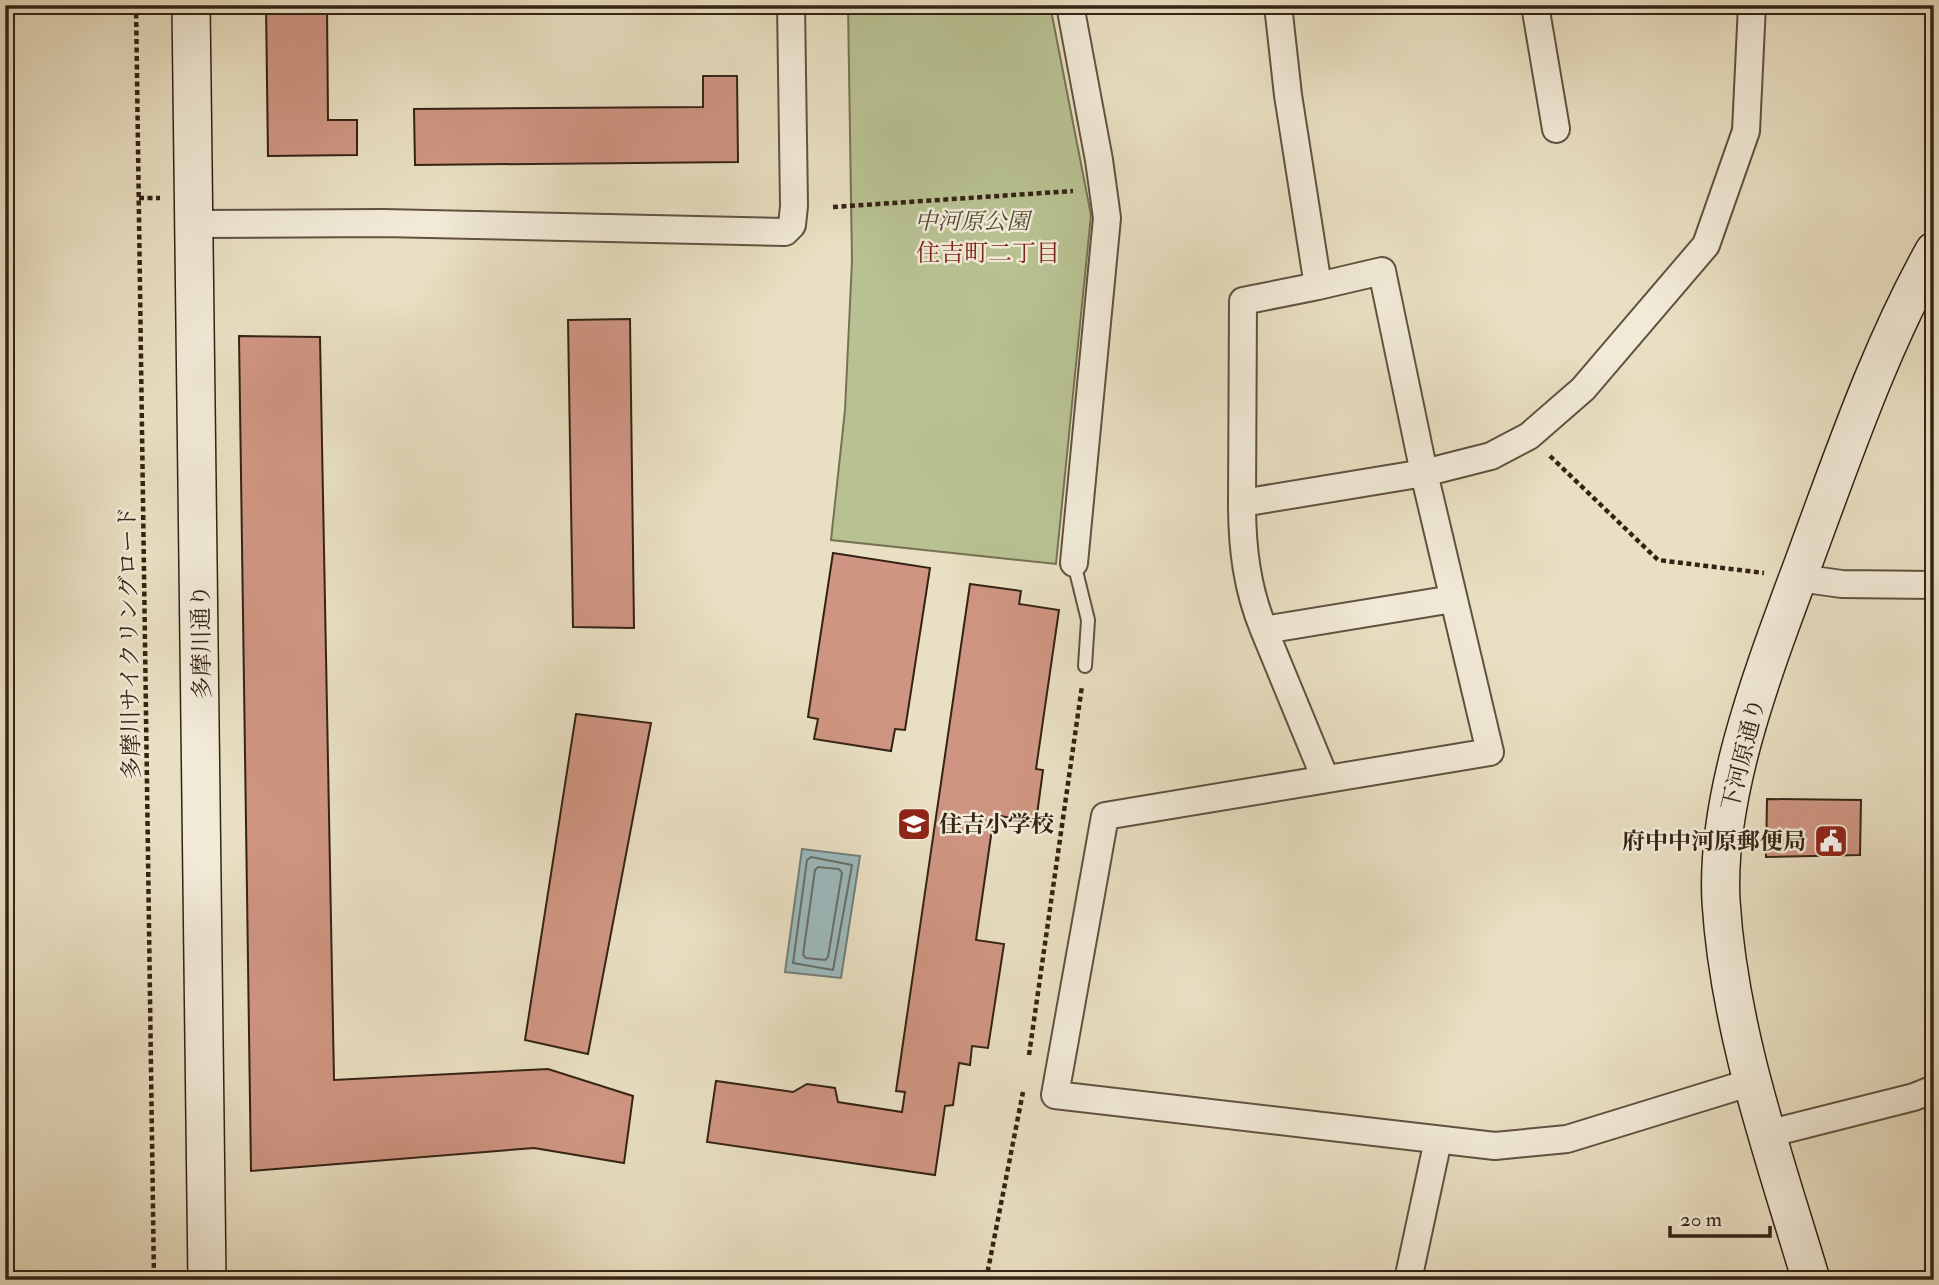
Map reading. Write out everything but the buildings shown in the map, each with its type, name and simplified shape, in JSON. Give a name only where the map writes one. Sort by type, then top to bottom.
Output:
[{"type":"street","name":"多摩川通り","points":[[191,5],[202,700],[207,1280]]},
{"type":"street","points":[[193,225],[383,223],[785,232],[792,225],[793,206],[790,5]]},
{"type":"street","points":[[1070,5],[1100,160],[1107,218],[1074,563]]},
{"type":"street","points":[[1278,5],[1288,95],[1318,286]]},
{"type":"street","points":[[1535,5],[1556,129]]},
{"type":"street","points":[[1242,503],[1424,473],[1491,456],[1529,436],[1583,388],[1706,245],[1746,131],[1752,5]]},
{"type":"street","points":[[1325,778],[1250,596],[1242,537],[1243,300],[1381,271],[1424,473],[1490,752],[1105,816],[1055,1095],[1495,1146],[1567,1139],[1752,1083]]},
{"type":"street","name":"下河原通り","points":[[1811,1280],[1752,1083],[1730,985],[1722,911],[1726,823],[1744,733],[1798,578],[1880,359],[1929,271]]},
{"type":"street","points":[[1798,578],[1842,584],[1934,585]]},
{"type":"street","points":[[1264,630],[1453,599]]},
{"type":"street","points":[[1767,1134],[1914,1097],[1934,1089]]},
{"type":"street","points":[[1408,1280],[1438,1140]]},
{"type":"lane","points":[[1074,563],[1088,620],[1085,666]]},
{"type":"path","points":[[65,5],[74,5]]},
{"type":"path","name":"多摩川サイクリングロード","points":[[136,5],[153,1280]]},
{"type":"path","points":[[833,206],[1086,190]]},
{"type":"path","points":[[1529,436],[1658,559],[1798,578]]},
{"type":"path","points":[[1027,1065],[1085,666]]},
{"type":"path","points":[[986,1280],[1025,1079]]},
{"type":"green space","name":"中河原公園","points":[[848,5],[1050,5],[1091,215],[1056,564],[831,540],[845,410],[852,261]]},
{"type":"water","points":[[802,849],[860,856],[841,978],[785,972]]},
{"type":"place","name":"住吉小学校","points":[[914,824]]},
{"type":"place","name":"府中中河原郵便局","points":[[1831,841]]},
{"type":"district","name":"住吉町二丁目","points":[[988,253]]}]
